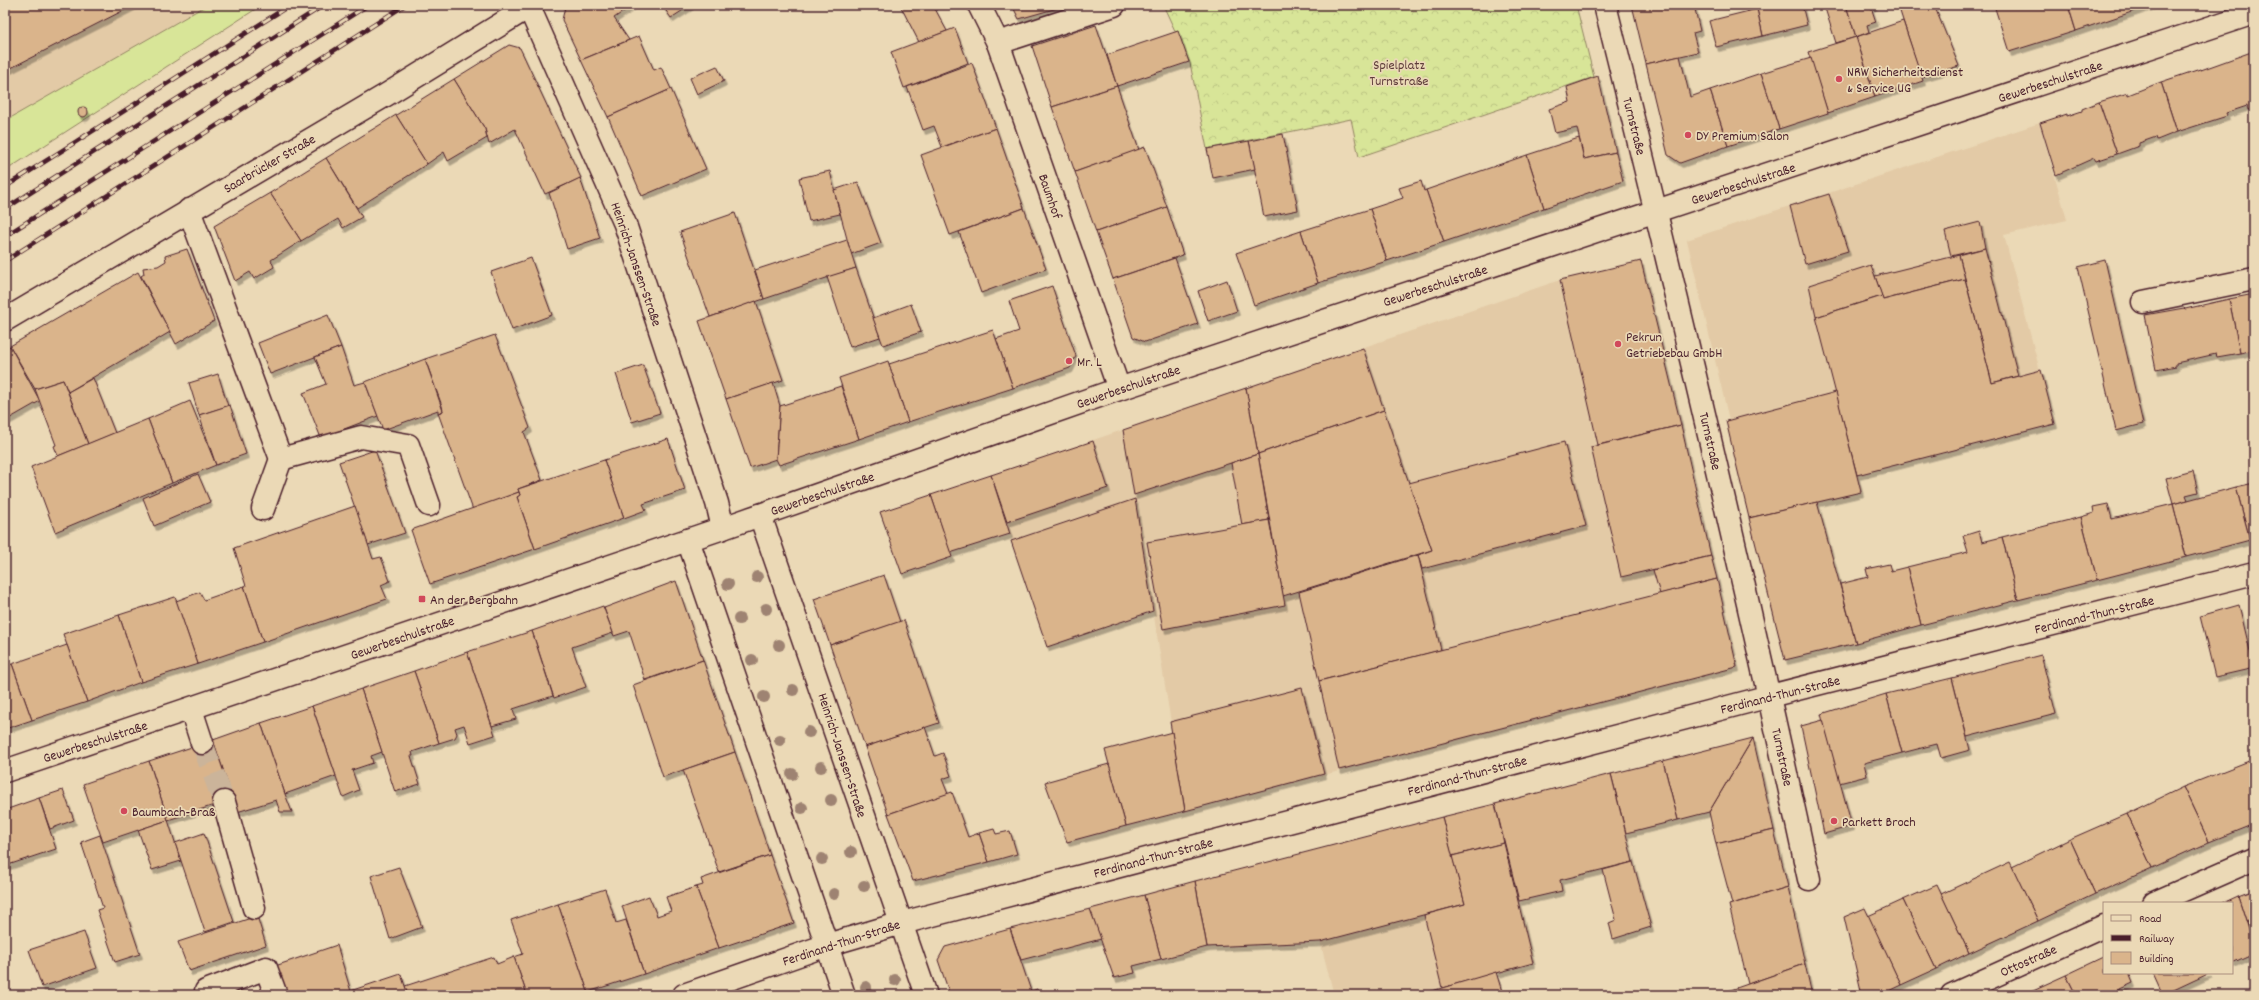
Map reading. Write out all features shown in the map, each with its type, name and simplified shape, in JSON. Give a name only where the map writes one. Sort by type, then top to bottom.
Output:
[{"type":"street","name":"Baumhof","points":[[979,5],[998,43],[1119,389]]},
{"type":"street","points":[[998,43],[1114,5]]},
{"type":"street","name":"Turnstraße","points":[[1605,5],[1656,212],[1770,696],[1810,879]]},
{"type":"street","name":"Saarbrücker Straße","points":[[5,320],[386,95],[530,6]]},
{"type":"street","name":"Heinrich-Janssen-Straße","points":[[530,6],[625,224],[717,503],[723,528]]},
{"type":"street","name":"Gewerbeschulstraße","points":[[5,771],[723,528],[1119,389],[2254,13]]},
{"type":"street","points":[[189,210],[281,459],[263,508]]},
{"type":"street","points":[[2143,302],[2254,279]]},
{"type":"street","points":[[281,459],[362,437],[408,445],[429,505]]},
{"type":"street","name":"Heinrich-Janssen-Straße","points":[[760,515],[926,995]]},
{"type":"street","points":[[688,540],[844,995]]},
{"type":"street","name":"Ferdinand-Thun-Straße","points":[[684,995],[827,945],[902,922],[1770,696],[2254,573]]},
{"type":"street","points":[[191,709],[202,743]]},
{"type":"street","points":[[224,802],[254,908]]},
{"type":"street","points":[[2156,902],[2254,859]]},
{"type":"street","name":"Ottostraße","points":[[1952,995],[2103,926]]},
{"type":"street","points":[[206,991],[266,968],[276,995]]},
{"type":"shaded area","points":[[5,5],[207,5],[5,121]]},
{"type":"shaded area","points":[[2040,123],[2067,220],[2004,235],[2054,424],[1858,475],[1862,492],[1818,503],[1856,643],[1785,660],[1687,240]]},
{"type":"shaded area","points":[[1642,261],[1737,668],[1185,811],[1153,610],[1047,648],[991,475],[1560,280]]},
{"type":"shaded area","points":[[1495,805],[1534,963],[1418,995],[1334,995],[1298,856]]},
{"type":"green space","points":[[207,5],[262,5],[5,171],[5,121]]},
{"type":"green space","name":"Spielplatz Turnstraße","points":[[1163,5],[1576,5],[1594,77],[1359,157],[1351,119],[1207,149],[1190,63]]},
{"type":"building","points":[[5,5],[134,5],[5,71]]},
{"type":"building","points":[[568,5],[633,5],[614,18],[629,40],[581,60],[562,20],[565,7]]},
{"type":"building","points":[[662,5],[691,5],[671,18]]},
{"type":"building","points":[[900,5],[933,5],[947,31],[919,42]]},
{"type":"building","points":[[1012,5],[1068,5],[1019,19]]},
{"type":"building","points":[[1632,5],[1694,5],[1700,31],[1693,33],[1698,52],[1646,64]]},
{"type":"building","points":[[1746,5],[1802,5],[1807,25],[1763,36],[1757,9],[1748,11]]},
{"type":"building","points":[[1824,5],[1846,5],[1856,37],[1836,43]]},
{"type":"building","points":[[1846,5],[1875,5],[1871,7],[1876,22],[1867,25],[1869,32],[1856,37]]},
{"type":"building","points":[[1898,5],[1934,5],[1959,66],[1921,77]]},
{"type":"building","points":[[1994,5],[2068,5],[2076,31],[2009,52]]},
{"type":"building","points":[[2068,5],[2152,5],[2076,31]]},
{"type":"building","points":[[1757,9],[1763,36],[1716,47],[1709,21]]},
{"type":"building","points":[[1903,21],[1923,81],[1875,97],[1856,37]]},
{"type":"building","points":[[1096,25],[1117,86],[1052,107],[1032,46]]},
{"type":"building","points":[[955,28],[968,63],[904,88],[891,52]]},
{"type":"building","points":[[1178,31],[1189,62],[1117,86],[1107,55]]},
{"type":"building","points":[[639,36],[654,70],[661,67],[671,89],[608,117],[581,60]]},
{"type":"building","points":[[1856,37],[1875,97],[1828,113],[1808,52]]},
{"type":"building","points":[[509,45],[520,48],[581,178],[545,194],[515,129],[489,144],[485,129],[454,79]]},
{"type":"building","points":[[2254,51],[2254,108],[2248,110],[2247,106],[2226,113],[2227,116],[2177,132],[2161,82],[2200,69],[2201,70]]},
{"type":"building","points":[[1680,56],[1690,97],[1710,90],[1728,146],[1680,163],[1668,155],[1646,64]]},
{"type":"building","points":[[1811,58],[1828,113],[1779,129],[1761,73]]},
{"type":"building","points":[[972,63],[996,128],[942,147],[934,126],[923,130],[907,87]]},
{"type":"building","points":[[717,66],[724,81],[697,94],[690,78]]},
{"type":"building","points":[[1761,73],[1779,129],[1728,146],[1710,90]]},
{"type":"building","points":[[1598,76],[1616,152],[1584,159],[1577,128],[1555,133],[1549,109],[1570,102],[1567,87]]},
{"type":"building","points":[[454,79],[485,129],[487,138],[448,161],[444,152],[427,164],[396,115]]},
{"type":"building","points":[[2161,82],[2177,132],[2157,140],[2156,137],[2139,143],[2139,146],[2117,154],[2099,102],[2128,93],[2128,95]]},
{"type":"building","points":[[1117,86],[1139,150],[1075,172],[1052,107]]},
{"type":"building","points":[[671,89],[706,169],[642,196],[608,117]]},
{"type":"building","points":[[2099,102],[2117,154],[2096,161],[2094,158],[2056,175],[2040,123],[2067,114],[2067,116],[2082,111],[2082,109]]},
{"type":"building","points":[[81,107],[85,107],[88,112],[85,117],[81,117],[78,114],[78,110]]},
{"type":"building","points":[[396,115],[427,164],[357,208],[326,158]]},
{"type":"building","points":[[996,128],[1024,208],[950,235],[921,155]]},
{"type":"building","points":[[1283,134],[1298,210],[1264,217],[1249,141]]},
{"type":"building","points":[[1579,138],[1584,159],[1616,152],[1623,181],[1544,208],[1527,155]]},
{"type":"building","points":[[1249,141],[1255,169],[1213,178],[1207,149]]},
{"type":"building","points":[[1145,147],[1167,207],[1096,232],[1075,172]]},
{"type":"building","points":[[1527,155],[1544,208],[1444,242],[1426,190]]},
{"type":"building","points":[[326,158],[362,217],[343,228],[338,219],[301,241],[270,193]]},
{"type":"building","points":[[830,171],[840,214],[809,221],[799,178]]},
{"type":"building","points":[[580,178],[600,238],[567,249],[549,193]]},
{"type":"building","points":[[1421,181],[1424,191],[1426,190],[1444,242],[1387,261],[1370,209],[1403,198],[1399,188]]},
{"type":"building","points":[[858,182],[881,243],[851,254],[834,190]]},
{"type":"building","points":[[270,193],[301,241],[271,260],[274,267],[254,279],[250,272],[235,281],[214,226]]},
{"type":"building","points":[[1829,194],[1848,251],[1805,264],[1790,206]]},
{"type":"building","points":[[1167,207],[1183,255],[1113,279],[1096,232]]},
{"type":"building","points":[[1024,208],[1046,269],[981,293],[959,232]]},
{"type":"building","points":[[1370,209],[1387,261],[1318,283],[1301,231]]},
{"type":"building","points":[[735,213],[764,299],[710,317],[680,232]]},
{"type":"building","points":[[1980,222],[1985,248],[1951,256],[1945,231]]},
{"type":"building","points":[[1301,231],[1318,283],[1254,305],[1236,253]]},
{"type":"building","points":[[847,240],[856,268],[764,299],[755,270]]},
{"type":"building","points":[[1985,248],[2018,376],[1992,383],[1959,255]]},
{"type":"building","points":[[187,249],[214,321],[176,344],[141,276],[144,274],[143,268],[158,266],[166,261],[165,256]]},
{"type":"building","points":[[1959,255],[1965,279],[1883,300],[1875,276]]},
{"type":"building","points":[[531,258],[552,315],[512,330],[491,272]]},
{"type":"building","points":[[1175,258],[1198,324],[1145,342],[1133,337],[1113,279]]},
{"type":"building","points":[[2105,260],[2143,424],[2116,431],[2078,267]]},
{"type":"building","name":"Pekrun Getriebebau GmbH","points":[[1641,261],[1681,425],[1598,445],[1560,280]]},
{"type":"building","points":[[1871,265],[1882,296],[1816,317],[1809,285]]},
{"type":"building","points":[[856,268],[880,337],[850,347],[827,277]]},
{"type":"building","points":[[138,272],[170,332],[68,392],[63,380],[35,389],[10,346]]},
{"type":"building","points":[[1965,279],[1992,383],[2041,370],[2055,424],[1857,475],[1816,317],[1882,296],[1883,300]]},
{"type":"building","points":[[1227,280],[1237,311],[1208,321],[1198,291]]},
{"type":"building","points":[[1052,286],[1076,356],[1070,368],[1013,388],[996,339],[1019,331],[1009,301]]},
{"type":"building","points":[[2254,294],[2254,350],[2240,353],[2229,299]]},
{"type":"building","points":[[2229,299],[2240,353],[2217,357],[2216,354],[2176,363],[2176,366],[2156,370],[2145,315],[2185,309]]},
{"type":"building","points":[[756,301],[783,380],[726,399],[699,321]]},
{"type":"building","points":[[911,304],[921,332],[883,345],[873,318]]},
{"type":"building","points":[[328,315],[341,347],[270,374],[258,343]]},
{"type":"building","points":[[993,330],[1013,388],[908,422],[889,364]]},
{"type":"building","points":[[495,335],[530,428],[524,432],[542,480],[518,489],[519,492],[473,510],[438,413],[443,411],[442,406],[425,359]]},
{"type":"building","points":[[10,346],[40,401],[5,421],[5,349]]},
{"type":"building","points":[[341,347],[354,385],[365,382],[378,416],[321,438],[303,393],[326,384],[315,357]]},
{"type":"building","points":[[1363,348],[1384,410],[1258,454],[1246,388]]},
{"type":"building","points":[[425,359],[443,411],[438,413],[438,410],[383,430],[365,382]]},
{"type":"building","points":[[888,361],[908,422],[859,439],[839,378]]},
{"type":"building","points":[[643,365],[660,413],[632,422],[616,374]]},
{"type":"building","points":[[218,374],[228,406],[199,415],[189,383]]},
{"type":"building","points":[[93,378],[115,433],[88,444],[68,392]]},
{"type":"building","points":[[63,380],[88,444],[58,456],[54,446],[56,445],[35,389]]},
{"type":"building","points":[[773,383],[780,406],[776,459],[750,468],[726,399]]},
{"type":"building","points":[[841,386],[859,439],[779,465],[776,459],[780,406]]},
{"type":"building","points":[[1246,388],[1258,454],[1134,495],[1123,430]]},
{"type":"building","points":[[1836,392],[1861,492],[1749,518],[1726,421]]},
{"type":"building","points":[[190,401],[216,465],[172,483],[148,419]]},
{"type":"building","points":[[230,405],[246,454],[216,465],[199,415]]},
{"type":"building","points":[[1384,410],[1432,550],[1283,596],[1258,454]]},
{"type":"building","points":[[148,419],[172,483],[55,532],[31,467]]},
{"type":"building","points":[[1681,425],[1711,556],[1621,577],[1591,447]]},
{"type":"building","points":[[668,439],[685,490],[643,504],[646,510],[624,518],[604,460]]},
{"type":"building","points":[[1093,441],[1108,488],[1007,522],[991,475]]},
{"type":"building","points":[[1564,442],[1586,526],[1422,569],[1418,555],[1432,550],[1409,483]]},
{"type":"building","points":[[375,450],[405,533],[368,545],[339,462]]},
{"type":"building","points":[[1258,454],[1269,520],[1242,525],[1231,463]]},
{"type":"building","points":[[604,460],[624,518],[535,549],[517,497],[520,495],[518,489]]},
{"type":"building","points":[[2193,471],[2198,492],[2186,495],[2188,500],[2173,504],[2166,478]]},
{"type":"building","points":[[198,474],[210,502],[154,526],[143,498]]},
{"type":"building","points":[[991,475],[1010,534],[950,553],[931,495]]},
{"type":"building","points":[[2254,483],[2254,539],[2250,540],[2236,487]]},
{"type":"building","points":[[2236,487],[2250,540],[2186,557],[2173,504]]},
{"type":"building","points":[[519,492],[520,495],[517,497],[535,549],[430,584],[411,530]]},
{"type":"building","points":[[931,495],[952,557],[902,574],[880,512]]},
{"type":"building","points":[[1135,499],[1153,611],[1047,647],[1011,541]]},
{"type":"building","points":[[1817,502],[1856,643],[1785,660],[1749,518]]},
{"type":"building","points":[[2108,504],[2112,519],[2173,504],[2186,557],[2097,580],[2081,517],[2094,513],[2093,507]]},
{"type":"building","points":[[355,506],[373,559],[381,557],[390,581],[381,585],[387,599],[263,642],[244,586],[246,586],[234,548]]},
{"type":"building","points":[[2081,517],[2097,580],[2018,600],[2002,537]]},
{"type":"building","points":[[1269,520],[1285,605],[1163,629],[1147,542]]},
{"type":"building","points":[[1979,531],[1982,542],[2002,537],[2018,600],[1921,625],[1907,567],[1968,552],[1963,536]]},
{"type":"building","points":[[1418,555],[1441,650],[1319,681],[1299,592]]},
{"type":"building","points":[[1711,556],[1717,579],[1660,594],[1653,570]]},
{"type":"building","points":[[1889,564],[1891,571],[1907,567],[1921,625],[1856,643],[1840,584],[1868,577],[1866,569]]},
{"type":"building","points":[[884,575],[900,622],[830,645],[814,599]]},
{"type":"building","points":[[1717,579],[1737,667],[1339,770],[1319,681]]},
{"type":"building","points":[[676,581],[703,660],[645,680],[629,631],[614,636],[604,608]]},
{"type":"building","points":[[244,586],[263,642],[198,664],[176,601],[200,592],[204,600]]},
{"type":"building","points":[[175,597],[198,664],[141,682],[119,615]]},
{"type":"building","points":[[2239,605],[2254,668],[2215,677],[2200,616]]},
{"type":"building","points":[[603,606],[613,633],[572,647],[586,687],[554,698],[532,631]]},
{"type":"building","points":[[119,615],[141,682],[87,702],[63,634]]},
{"type":"building","points":[[904,620],[939,723],[865,747],[830,645]]},
{"type":"building","points":[[532,631],[553,696],[513,709],[516,719],[492,726],[467,652]]},
{"type":"building","points":[[67,645],[87,702],[32,720],[12,664]]},
{"type":"building","points":[[467,652],[495,735],[470,743],[464,725],[455,728],[457,734],[455,738],[439,743],[414,671]]},
{"type":"building","points":[[2041,655],[2056,714],[1967,737],[1952,678]]},
{"type":"building","points":[[703,660],[735,752],[663,777],[633,685]]},
{"type":"building","points":[[12,664],[32,720],[5,729],[5,666]]},
{"type":"building","points":[[414,671],[439,743],[412,752],[413,756],[411,756],[420,784],[395,792],[361,689]]},
{"type":"building","points":[[1952,678],[1970,750],[1941,758],[1937,744],[1902,753],[1886,694]]},
{"type":"building","points":[[1302,688],[1324,774],[1185,811],[1170,722]]},
{"type":"building","points":[[361,689],[382,752],[371,756],[373,763],[352,770],[359,790],[343,797],[312,706]]},
{"type":"building","points":[[1886,694],[1902,753],[1864,763],[1867,776],[1839,783],[1821,714]]},
{"type":"building","points":[[312,706],[336,776],[285,794],[261,723]]},
{"type":"building","points":[[1823,720],[1852,826],[1824,834],[1801,726]]},
{"type":"building","points":[[261,723],[292,812],[280,812],[276,800],[237,812],[213,740]]},
{"type":"building","points":[[925,727],[935,756],[943,753],[951,776],[942,779],[948,794],[888,814],[865,747]]},
{"type":"building","points":[[1172,732],[1185,811],[1126,826],[1105,750]]},
{"type":"building","points":[[1753,738],[1774,830],[1716,844],[1709,812]]},
{"type":"building","points":[[1753,738],[1709,812],[1678,820],[1663,761]]},
{"type":"building","points":[[213,740],[233,799],[168,820],[149,761]]},
{"type":"building","points":[[735,752],[770,855],[719,872],[683,770]]},
{"type":"building","points":[[2254,759],[2254,824],[2209,842],[2183,787]]},
{"type":"building","points":[[149,761],[168,820],[103,842],[83,784]]},
{"type":"building","points":[[1663,761],[1678,820],[1626,833],[1611,774]]},
{"type":"building","points":[[1109,764],[1126,826],[1067,842],[1045,782]]},
{"type":"building","points":[[1611,774],[1633,862],[1560,880],[1562,891],[1519,901],[1495,804]]},
{"type":"building","points":[[2183,787],[2209,842],[2152,868],[2127,814]]},
{"type":"building","points":[[63,790],[74,820],[50,829],[39,798]]},
{"type":"building","points":[[952,792],[968,837],[979,833],[989,862],[913,881],[888,814]]},
{"type":"building","points":[[39,798],[56,849],[5,866],[5,810]]},
{"type":"building","points":[[1495,804],[1504,843],[1452,856],[1442,817]]},
{"type":"building","points":[[2127,814],[2152,868],[2095,894],[2070,839]]},
{"type":"building","points":[[1442,817],[1465,904],[1320,942],[1207,947],[1195,881]]},
{"type":"building","points":[[168,820],[181,861],[152,870],[138,830]]},
{"type":"building","points":[[994,829],[996,834],[1010,831],[1017,854],[989,862],[979,833]]},
{"type":"building","points":[[1774,830],[1788,887],[1732,904],[1716,844]]},
{"type":"building","points":[[204,833],[234,922],[205,932],[175,843]]},
{"type":"building","points":[[100,835],[140,954],[115,962],[97,910],[103,908],[81,842]]},
{"type":"building","points":[[2070,839],[2095,894],[2038,921],[2012,867]]},
{"type":"building","points":[[1504,843],[1533,963],[1442,988],[1424,915],[1465,904],[1452,856]]},
{"type":"building","points":[[770,855],[794,923],[719,948],[696,887],[703,885],[701,879]]},
{"type":"building","points":[[1633,862],[1651,927],[1613,939],[1609,923],[1616,920],[1603,870]]},
{"type":"building","points":[[2010,862],[2038,921],[1969,953],[1941,894]]},
{"type":"building","points":[[399,867],[422,927],[390,939],[371,876]]},
{"type":"building","points":[[1195,881],[1207,947],[1161,959],[1144,895]]},
{"type":"building","points":[[1937,885],[1969,953],[1936,969],[1903,900]]},
{"type":"building","points":[[696,887],[719,948],[644,974],[622,906],[649,896],[657,916],[671,911],[666,897]]},
{"type":"building","points":[[1788,887],[1805,964],[1748,984],[1729,905]]},
{"type":"building","points":[[605,889],[616,923],[626,920],[644,974],[588,992],[558,904]]},
{"type":"building","points":[[2254,890],[2254,945],[2238,896]]},
{"type":"building","points":[[1144,895],[1161,959],[1133,966],[1135,973],[1114,978],[1090,909]]},
{"type":"building","points":[[2238,896],[2254,945],[2254,953],[2233,963],[2233,902],[2225,902]]},
{"type":"building","points":[[1903,900],[1936,969],[1901,985],[1868,916]]},
{"type":"building","points":[[558,904],[588,992],[581,995],[527,995],[514,957],[523,954],[511,920]]},
{"type":"building","points":[[1865,908],[1901,985],[1880,995],[1862,995],[1844,917]]},
{"type":"building","points":[[1090,909],[1101,939],[1021,960],[1010,929]]},
{"type":"building","points":[[257,916],[266,945],[189,971],[178,942]]},
{"type":"building","points":[[1010,929],[1031,991],[1020,995],[950,995],[938,960],[945,947]]},
{"type":"building","points":[[84,932],[97,968],[42,987],[29,950]]},
{"type":"building","points":[[337,945],[352,995],[285,995],[275,966]]},
{"type":"building","points":[[494,957],[497,964],[514,957],[527,995],[408,995],[405,986]]},
{"type":"building","points":[[2103,957],[2103,974],[2129,974],[2133,983],[2107,995],[2076,995],[2066,975]]},
{"type":"building","points":[[1805,964],[1812,995],[1726,995],[1725,992]]},
{"type":"building","points":[[1496,972],[1503,995],[1419,995],[1442,988]]},
{"type":"building","points":[[401,974],[408,995],[352,995],[350,991]]},
{"type":"building","points":[[2153,974],[2208,974],[2163,995]]},
{"type":"building","points":[[2066,975],[2076,995],[2022,995]]},
{"type":"building","points":[[1037,989],[1039,995],[1020,995],[1031,991]]},
{"type":"tunnel","points":[[202,743],[224,802]]},
{"type":"railway","points":[[5,187],[290,5]]},
{"type":"railway","points":[[5,209],[324,5]]},
{"type":"railway","points":[[5,236],[368,5]]},
{"type":"railway","points":[[5,261],[405,5]]},
{"type":"place","name":"NRW Sicherheitsdienst & Service UG","points":[[1839,79]]},
{"type":"place","name":"DY Premium Salon","points":[[1688,135]]},
{"type":"place","name":"Pekrun Getriebebau GmbH","points":[[1618,344]]},
{"type":"place","name":"Mr. L","points":[[1069,361]]},
{"type":"place","name":"An der Bergbahn","points":[[422,599]]},
{"type":"place","name":"Baumbach-Braß","points":[[124,811]]},
{"type":"place","name":"Parkett Broch","points":[[1834,821]]}]
